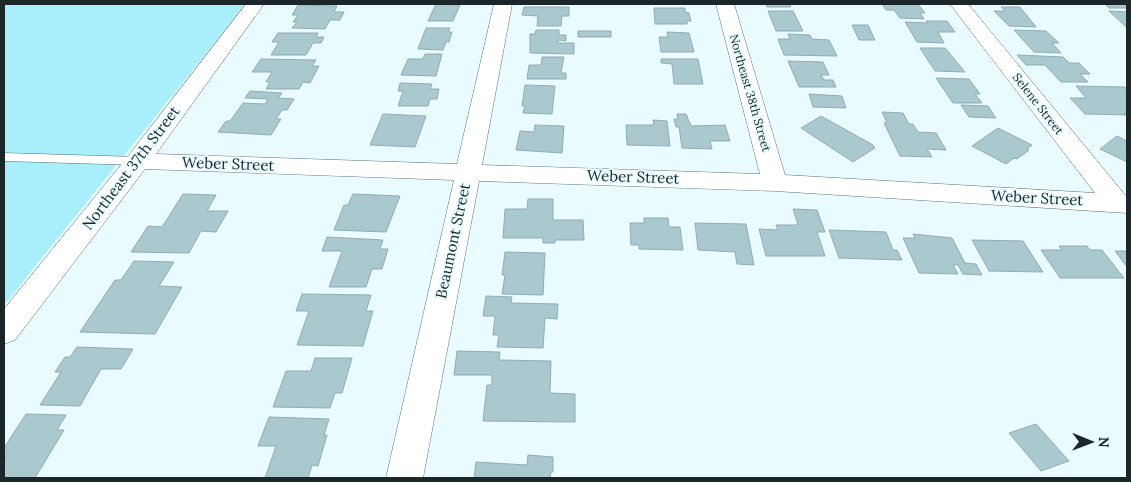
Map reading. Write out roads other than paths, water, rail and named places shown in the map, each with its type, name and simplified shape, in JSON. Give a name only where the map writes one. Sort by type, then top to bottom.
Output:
[{"type":"street","name":"Northeast 37th Street","points":[[4,331],[138,161],[255,4]]},
{"type":"street","name":"Beaumont Street","points":[[404,478],[503,4]]},
{"type":"street","name":"Northeast 38th Street","points":[[725,4],[775,183]]},
{"type":"street","name":"Selene Street","points":[[958,4],[1122,204]]},
{"type":"street","name":"Weber Street","points":[[138,161],[775,183],[1122,204]]},
{"type":"lane","points":[[4,157],[138,161]]}]
